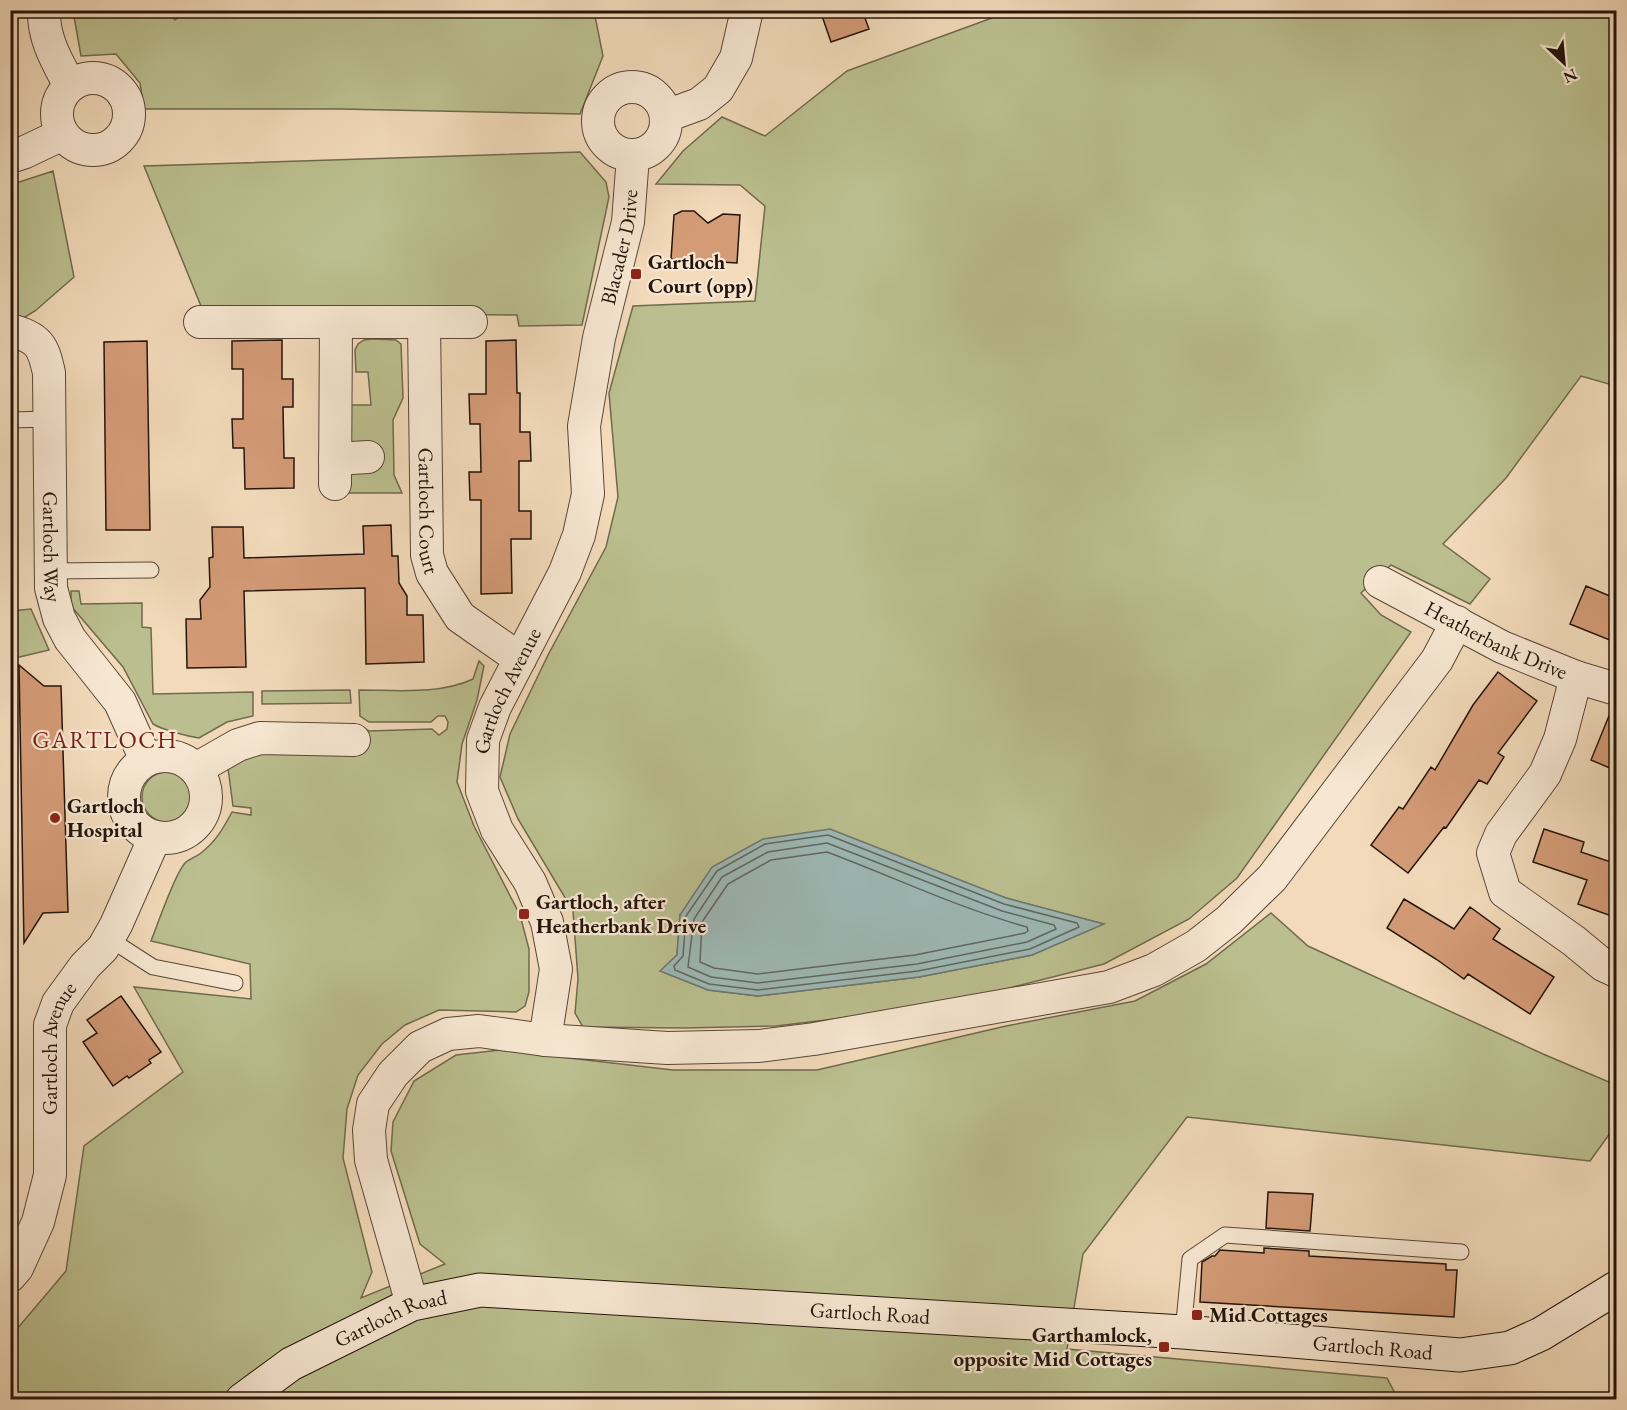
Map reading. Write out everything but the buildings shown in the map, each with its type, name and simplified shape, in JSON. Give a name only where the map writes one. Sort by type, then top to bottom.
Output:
[{"type":"main road","name":"Gartloch Road","points":[[242,1400],[291,1364],[412,1304],[480,1290],[1183,1332],[1460,1355],[1510,1348],[1541,1334],[1617,1288]]},
{"type":"street","points":[[44,10],[49,46],[70,86]]},
{"type":"street","points":[[666,116],[699,104],[718,89],[736,58],[747,10]]},
{"type":"street","points":[[104,79],[123,92],[128,103],[127,126],[121,137],[113,144],[103,149],[80,148],[63,134],[58,124],[58,103],[70,86],[80,80],[104,79]]},
{"type":"street","points":[[627,87],[640,87],[653,93],[662,103],[666,116],[665,131],[659,144],[647,152],[633,156],[621,154],[609,148],[601,138],[597,125],[598,112],[604,101],[614,92],[627,87]]},
{"type":"street","points":[[10,157],[63,134]]},
{"type":"street","name":"Blacader Drive","points":[[598,338],[628,222],[633,156]]},
{"type":"street","points":[[336,321],[335,472],[368,458]]},
{"type":"street","points":[[200,322],[471,322]]},
{"type":"street","name":"Gartloch Court","points":[[424,323],[428,555],[432,573],[460,617],[520,659]]},
{"type":"street","name":"Gartloch Way","points":[[10,330],[30,336],[39,343],[46,357],[49,373],[51,588],[59,618],[70,639],[120,702],[146,760]]},
{"type":"street","name":"Gartloch Avenue","points":[[545,1040],[556,969],[547,922],[530,882],[497,830],[482,791],[483,740],[495,707],[565,572],[579,535],[588,494],[584,426],[598,338]]},
{"type":"street","name":"Heatherbank Drive","points":[[1380,582],[1502,647],[1576,677],[1617,689]]},
{"type":"street","points":[[412,1304],[372,1160],[369,1130],[373,1104],[393,1074],[420,1047],[448,1034],[479,1031],[545,1040],[666,1048],[759,1046],[826,1037],[1109,987],[1154,970],[1196,946],[1229,920],[1272,878],[1437,660],[1457,622]]},
{"type":"street","points":[[1576,677],[1560,739],[1545,774],[1501,834],[1493,853],[1506,892],[1603,965],[1617,971]]},
{"type":"street","points":[[196,770],[238,745],[260,738],[354,740]]},
{"type":"street","points":[[159,755],[173,756],[186,761],[203,781],[206,807],[192,828],[180,835],[168,838],[154,837],[141,831],[131,821],[125,808],[124,794],[127,780],[135,768],[146,760],[159,755]]},
{"type":"street","name":"Gartloch Avenue","points":[[10,1276],[17,1268],[38,1222],[50,1175],[50,1025],[58,1003],[85,966],[103,948],[154,837]]},
{"type":"lane","points":[[10,420],[49,419]]},
{"type":"lane","points":[[51,571],[151,570]]},
{"type":"lane","points":[[108,938],[153,967],[235,983]]},
{"type":"lane","points":[[1183,1332],[1190,1259],[1225,1235],[1461,1252]]},
{"type":"green space","points":[[73,11],[168,11],[175,20],[187,11],[596,11],[603,56],[580,114],[340,109],[144,109],[140,83],[116,54],[81,56]]},
{"type":"green space","points":[[1011,11],[1616,11],[1616,386],[1581,376],[1506,478],[1443,544],[1490,579],[1470,604],[1391,565],[1361,593],[1381,615],[1411,632],[1237,878],[1189,919],[1104,964],[989,993],[884,1013],[776,1026],[583,1027],[575,1013],[578,979],[573,911],[518,819],[500,777],[510,734],[548,655],[606,547],[618,497],[609,393],[633,306],[755,301],[765,206],[740,185],[656,184],[683,151],[722,117],[765,136],[847,71]],"holes":[[[935,872],[1006,898],[1103,924],[1032,955],[919,977],[758,996],[708,990],[661,971],[677,955],[680,915]]]},
{"type":"green space","points":[[580,152],[606,182],[609,197],[582,325],[519,326],[517,315],[203,311],[144,166]]},
{"type":"green space","points":[[53,171],[74,277],[35,311],[20,320],[11,320],[10,185]]},
{"type":"green space","points":[[364,340],[396,340],[401,344],[403,398],[393,420],[394,475],[402,493],[323,493],[322,487],[349,442],[347,405],[371,405],[368,372],[356,372],[355,350]]},
{"type":"green space","points":[[71,591],[79,591],[81,604],[142,603],[142,627],[151,628],[153,694],[253,692],[253,716],[227,722],[199,738],[153,724],[123,667],[71,606]]},
{"type":"green space","points":[[31,609],[49,650],[11,659],[11,611]]},
{"type":"green space","points":[[479,661],[484,666],[477,700],[462,744],[457,782],[474,826],[520,915],[529,949],[529,992],[525,1006],[516,1012],[439,1010],[405,1025],[382,1044],[358,1075],[347,1109],[343,1158],[372,1272],[361,1298],[445,1264],[420,1244],[391,1151],[393,1122],[414,1081],[456,1055],[500,1050],[673,1070],[817,1070],[1006,1026],[1135,1001],[1206,964],[1271,913],[1308,946],[1616,1085],[1616,1125],[1590,1161],[1187,1117],[1083,1254],[1067,1349],[1387,1378],[1398,1399],[11,1400],[11,1336],[66,1271],[84,1146],[183,1072],[134,987],[251,999],[250,964],[151,941],[171,888],[185,863],[211,844],[232,812],[251,815],[251,808],[233,806],[228,768],[238,755],[360,727],[369,731],[432,729],[439,735],[447,729],[448,722],[445,716],[438,716],[431,722],[369,722],[360,716],[359,690],[432,690],[460,684],[473,679]]},
{"type":"green space","points":[[350,690],[351,703],[262,704],[262,691]]},
{"type":"green space","points":[[167,772],[185,779],[192,797],[185,815],[167,822],[149,815],[142,797],[149,779]]},
{"type":"water","points":[[830,829],[1006,898],[1104,924],[1032,955],[919,977],[758,996],[708,990],[660,971],[677,955],[680,915],[712,867],[763,839]]},
{"type":"place","name":"Gartloch Court (opp)","points":[[636,274]]},
{"type":"place","name":"Gartloch Hospital","points":[[55,818]]},
{"type":"place","name":"Gartloch, after Heatherbank Drive","points":[[524,914]]},
{"type":"place","name":"Mid Cottages","points":[[1197,1315]]},
{"type":"place","name":"Garthamlock, opposite Mid Cottages","points":[[1164,1347]]},
{"type":"district","name":"GARTLOCH","points":[[105,740]]}]
